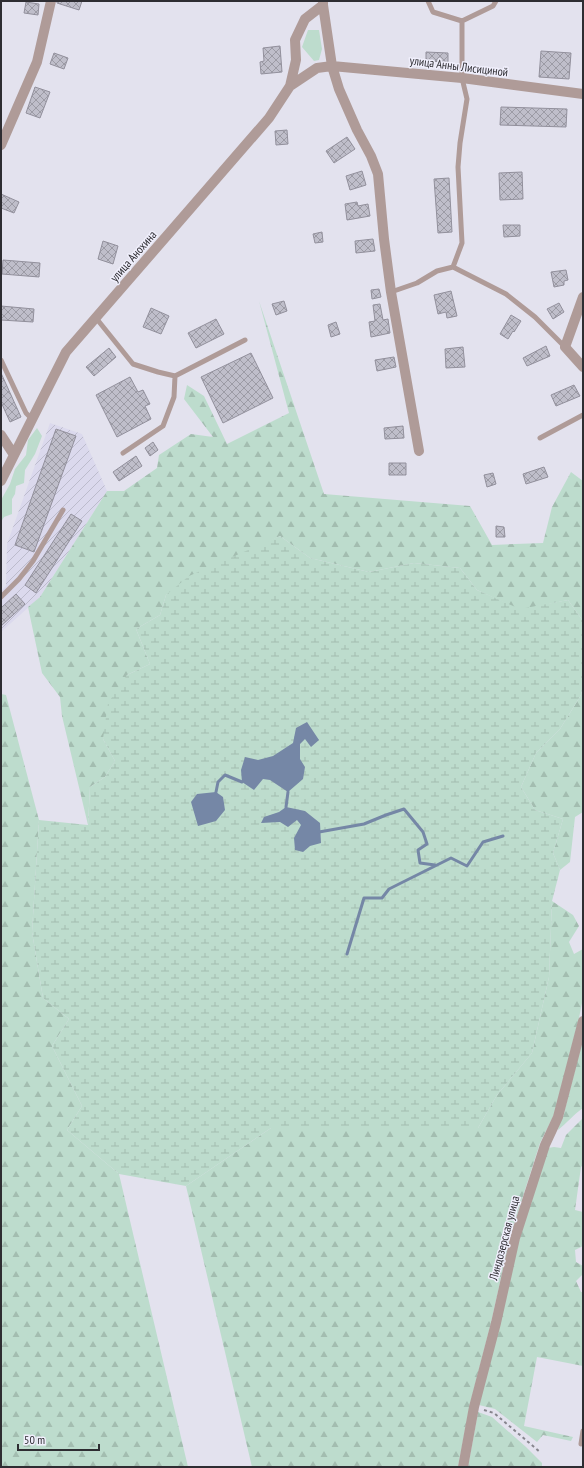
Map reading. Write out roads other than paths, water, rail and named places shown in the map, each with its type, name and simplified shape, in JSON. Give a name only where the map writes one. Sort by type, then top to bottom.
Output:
[{"type":"street","points":[[1,145],[37,62],[51,1]]},
{"type":"street","name":"улица Анохина","points":[[323,3],[332,66],[339,89],[378,174],[391,292],[412,405],[419,452]]},
{"type":"street","name":"улица Анохина","points":[[1,481],[66,352],[269,118],[290,86],[296,60],[295,40],[305,19],[323,3]]},
{"type":"street","name":"улица Анохина","points":[[290,86],[317,68],[332,66]]},
{"type":"street","name":"улица Анны Лисициной","points":[[332,66],[462,78],[583,94]]},
{"type":"street","points":[[583,297],[565,347],[583,367]]},
{"type":"street","points":[[1,435],[14,455]]},
{"type":"street","name":"Линдозерская улица","points":[[463,1467],[474,1407],[496,1323],[515,1238],[545,1145],[558,1117],[583,1020]]},
{"type":"lane","points":[[428,1],[433,12],[462,21],[493,6],[496,1]]},
{"type":"lane","points":[[454,268],[462,243],[458,167],[467,99],[462,78],[462,21]]},
{"type":"lane","points":[[391,292],[417,283],[437,271],[454,268],[506,294],[535,317],[565,347]]},
{"type":"lane","points":[[96,318],[133,364],[175,376],[244,340]]},
{"type":"lane","points":[[1,360],[26,413],[32,420]]},
{"type":"lane","points":[[123,453],[163,426],[174,397],[175,376]]},
{"type":"lane","points":[[540,438],[583,415]]},
{"type":"lane","points":[[1,597],[19,579],[33,561],[63,510]]},
{"type":"lane","points":[[581,1444],[583,1431]]},
{"type":"water","points":[[307,722],[319,740],[311,747],[305,739],[300,744],[300,759],[305,767],[303,779],[288,792],[270,780],[263,779],[254,790],[242,782],[241,770],[245,757],[258,760],[273,756],[293,743],[296,728]]},
{"type":"water","points":[[216,792],[223,797],[225,810],[216,821],[198,826],[191,802],[197,794]]},
{"type":"water","points":[[286,807],[305,811],[320,823],[321,843],[310,846],[303,852],[295,850],[294,838],[301,825],[297,820],[288,827],[280,822],[261,823],[264,817],[279,812]]},
{"type":"waterway","points":[[216,792],[218,782],[225,775],[242,782]]},
{"type":"waterway","points":[[286,807],[288,792]]},
{"type":"waterway","points":[[319,832],[364,824],[404,809],[423,832],[427,844],[418,850],[420,863],[435,865]]},
{"type":"waterway","points":[[347,954],[364,898],[382,898],[389,889],[451,858],[467,866],[483,842],[503,836]]}]
